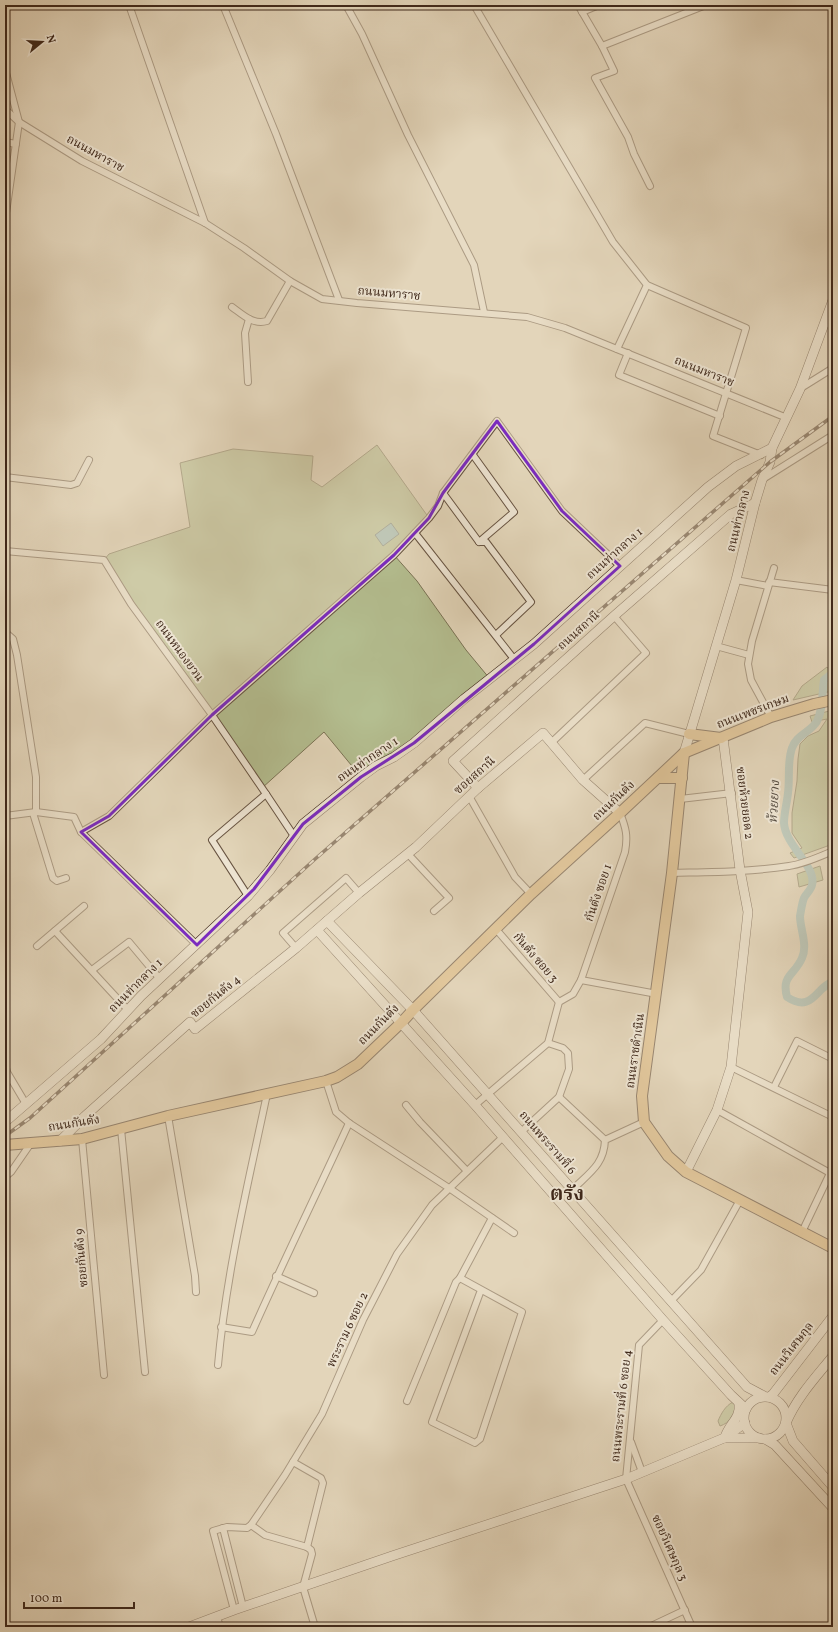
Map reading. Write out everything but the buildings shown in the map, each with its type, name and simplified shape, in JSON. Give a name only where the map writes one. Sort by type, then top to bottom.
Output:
[{"type":"main road","name":"ถนนเพชรเกษม","points":[[684,753],[724,738],[771,717],[833,700]]},
{"type":"main road","points":[[689,734],[724,738]]},
{"type":"main road","name":"ถนนกันตัง","points":[[5,1145],[82,1138],[168,1116],[326,1082],[337,1077],[358,1064],[495,928],[684,753]]},
{"type":"main road","name":"ถนนราชดำเนิน","points":[[644,1122],[642,1096],[657,994],[672,873],[684,753]]},
{"type":"main road","points":[[658,778],[682,778]]},
{"type":"main road","points":[[644,1122],[668,1156],[686,1172],[833,1248]]},
{"type":"street","points":[[129,5],[205,223]]},
{"type":"street","points":[[223,5],[276,134],[339,300]]},
{"type":"street","points":[[346,5],[362,34],[408,135],[474,265],[484,312]]},
{"type":"street","points":[[474,5],[614,242],[647,285],[746,328],[713,436],[761,455]]},
{"type":"street","points":[[578,5],[602,46],[614,71],[595,78],[628,137],[634,154],[650,186]]},
{"type":"street","points":[[582,12],[599,5]]},
{"type":"street","points":[[602,46],[689,8],[706,5]]},
{"type":"street","points":[[5,69],[19,122],[8,183],[5,220]]},
{"type":"street","name":"ถนนมหาราช","points":[[5,109],[19,122],[82,161],[205,223],[244,248],[290,281],[322,299],[339,300],[357,304],[484,312],[527,317],[565,328],[787,418]]},
{"type":"street","points":[[5,142],[16,144]]},
{"type":"street","points":[[232,307],[249,319],[260,323],[267,321],[290,281]]},
{"type":"street","points":[[617,349],[647,285]]},
{"type":"street","name":"ถนนท่ากลาง","points":[[684,753],[736,580],[755,503],[762,480],[770,462],[772,448],[800,389],[833,300]]},
{"type":"street","points":[[248,382],[245,332],[249,319]]},
{"type":"street","points":[[628,353],[619,375],[720,416]]},
{"type":"street","points":[[800,389],[833,368]]},
{"type":"street","points":[[81,832],[109,816],[212,715],[394,555],[438,506],[443,493],[473,455],[497,421],[562,511],[620,566]]},
{"type":"street","points":[[762,480],[833,435]]},
{"type":"street","name":"ถนนท่ากลาง 1","points":[[5,1122],[101,1039],[128,1010],[248,896],[270,870],[303,824],[376,766],[394,758],[414,743],[464,699],[534,644],[708,487],[736,466],[761,455],[772,448]]},
{"type":"street","points":[[473,455],[514,512],[478,542]]},
{"type":"street","points":[[5,477],[71,485],[77,482],[89,460]]},
{"type":"street","points":[[443,493],[478,542]]},
{"type":"street","name":"ถนนสถานี","points":[[478,788],[453,761],[614,616],[731,514],[755,503]]},
{"type":"street","points":[[415,533],[514,659]]},
{"type":"street","points":[[478,542],[486,542],[531,602],[496,635]]},
{"type":"street","name":"ถนนหนองยวน","points":[[5,551],[104,560],[131,604],[212,715],[294,836]]},
{"type":"street","points":[[771,717],[751,680],[748,664],[752,641],[774,568]]},
{"type":"street","points":[[736,580],[833,590]]},
{"type":"street","points":[[551,743],[646,653],[614,616]]},
{"type":"street","points":[[5,632],[13,639],[18,655],[36,777],[34,812],[53,878],[57,881],[66,878]]},
{"type":"street","points":[[716,646],[749,655]]},
{"type":"street","points":[[583,780],[645,723],[689,734]]},
{"type":"street","name":"ซอยสถานี","points":[[339,911],[408,854],[469,796],[543,733],[583,780],[620,813]]},
{"type":"street","name":"ซอยห้วยยอด 2","points":[[686,1172],[717,1110],[731,1067],[748,912],[740,870],[732,794],[724,738]]},
{"type":"street","points":[[248,896],[212,840],[266,794]]},
{"type":"street","points":[[680,800],[732,794]]},
{"type":"street","points":[[469,796],[515,876],[531,894]]},
{"type":"street","points":[[5,816],[34,812],[74,817],[81,832],[197,945]]},
{"type":"street","name":"กันตัง ซอย 1","points":[[559,1002],[573,994],[581,980],[625,852],[627,841],[626,828],[620,813]]},
{"type":"street","points":[[672,873],[790,866],[833,851]]},
{"type":"street","points":[[408,854],[449,898],[434,911]]},
{"type":"street","points":[[296,948],[283,933],[346,878],[359,893]]},
{"type":"street","points":[[37,946],[84,906]]},
{"type":"street","name":"ซอยกันตัง 4","points":[[60,1141],[85,1116],[190,1022],[195,1029],[296,948],[339,911]]},
{"type":"street","name":"ถนนพระรามที่ 6","points":[[327,921],[413,1010],[747,1387],[766,1396]]},
{"type":"street","name":"กันตัง ซอย 3","points":[[495,928],[559,1002]]},
{"type":"street","points":[[317,930],[402,1022],[663,1320],[743,1406],[745,1423],[753,1435],[775,1445],[833,1508]]},
{"type":"street","points":[[55,931],[128,1010]]},
{"type":"street","points":[[92,970],[129,942],[160,979]]},
{"type":"street","points":[[581,980],[657,994]]},
{"type":"street","points":[[475,1105],[548,1043],[559,1002]]},
{"type":"street","points":[[774,1088],[798,1041],[833,1059]]},
{"type":"street","points":[[503,1137],[518,1129],[559,1097],[569,1069],[568,1053],[563,1048],[548,1043]]},
{"type":"street","points":[[5,1064],[26,1104]]},
{"type":"street","points":[[731,1067],[833,1117]]},
{"type":"street","points":[[326,1082],[336,1112],[349,1124],[449,1188],[514,1233]]},
{"type":"street","points":[[218,1365],[221,1327],[238,1233],[267,1094]]},
{"type":"street","points":[[559,1097],[605,1140]]},
{"type":"street","points":[[406,1105],[466,1171]]},
{"type":"street","points":[[717,1110],[832,1170],[802,1232]]},
{"type":"street","points":[[168,1116],[195,1276],[196,1292]]},
{"type":"street","points":[[605,1140],[644,1122]]},
{"type":"street","points":[[221,1327],[252,1332],[276,1276],[316,1196],[349,1124]]},
{"type":"street","points":[[121,1129],[145,1372]]},
{"type":"street","name":"พระราม 6 ซอย 2","points":[[251,1525],[293,1462],[322,1414],[363,1320],[397,1254],[432,1205],[503,1137]]},
{"type":"street","name":"ซอยกันตัง 9","points":[[82,1138],[104,1375]]},
{"type":"street","points":[[572,1190],[600,1162],[604,1150],[605,1140]]},
{"type":"street","points":[[5,1177],[11,1172],[31,1143]]},
{"type":"street","points":[[671,1302],[701,1270],[740,1200]]},
{"type":"street","points":[[406,1401],[456,1282],[460,1278],[492,1218]]},
{"type":"street","points":[[276,1276],[314,1293]]},
{"type":"street","points":[[460,1278],[522,1312],[480,1438],[474,1443],[432,1422],[481,1290]]},
{"type":"street","name":"ถนนวิเศษกุล","points":[[766,1396],[773,1394],[833,1316]]},
{"type":"street","name":"ถนนพระรามที่ 6 ซอย 4","points":[[626,1479],[631,1440],[639,1345],[663,1320]]},
{"type":"street","points":[[724,1438],[773,1438],[779,1434],[784,1429],[793,1408],[801,1396],[833,1356]]},
{"type":"street","points":[[724,1438],[727,1430],[736,1421],[743,1406],[755,1399],[766,1396],[781,1403],[785,1409],[786,1423],[793,1441],[833,1487]]},
{"type":"street","points":[[190,1627],[238,1609],[626,1479],[724,1438],[745,1423]]},
{"type":"street","points":[[631,1440],[642,1472]]},
{"type":"street","points":[[293,1462],[321,1478],[323,1483],[307,1548]]},
{"type":"street","name":"ซอยวิเศษกุล 3","points":[[626,1479],[692,1627]]},
{"type":"street","points":[[238,1609],[213,1531],[223,1528],[247,1528],[251,1525],[265,1535],[311,1550],[312,1554],[303,1587],[315,1627]]},
{"type":"street","points":[[223,1528],[238,1609]]},
{"type":"street","points":[[649,1627],[685,1610]]},
{"type":"street","points":[[217,1617],[220,1627]]},
{"type":"highlighted area","points":[[497,421],[562,511],[620,566],[534,644],[414,743],[361,777],[303,824],[254,889],[197,945],[81,832],[109,816],[212,715],[394,555],[429,518],[443,493]]},
{"type":"green space","points":[[377,445],[429,518],[394,555],[417,581],[466,650],[490,679],[416,741],[361,777],[324,732],[262,788],[131,604],[104,560],[109,554],[190,527],[180,463],[233,449],[313,456],[311,480],[322,487]]},
{"type":"green space","points":[[827,667],[833,674],[833,682],[831,684],[832,691],[793,700],[802,686]]},
{"type":"green space","points":[[833,710],[833,844],[794,858],[790,853],[802,848],[792,833],[792,813],[797,781],[800,744],[808,736],[819,731],[827,719],[812,722],[810,716]]},
{"type":"green space","points":[[820,866],[823,880],[799,887],[797,874]]},
{"type":"green space","points":[[733,1402],[736,1406],[733,1415],[726,1423],[720,1426],[718,1421],[720,1416]]},
{"type":"water","points":[[391,523],[399,534],[383,546],[375,535]]},
{"type":"waterway","name":"ห้วยยาง","points":[[833,673],[824,680],[821,709],[818,720],[796,740],[790,753],[789,787],[784,816],[786,831],[806,863],[812,878],[812,885],[804,898],[800,916],[804,953],[799,964],[787,979],[787,997],[796,1001],[808,1001],[827,984],[833,982]]},
{"type":"railway","points":[[5,1136],[30,1118],[314,860],[770,462],[833,416]]},
{"type":"district","name":"ตรัง","points":[[567,1195]]}]
